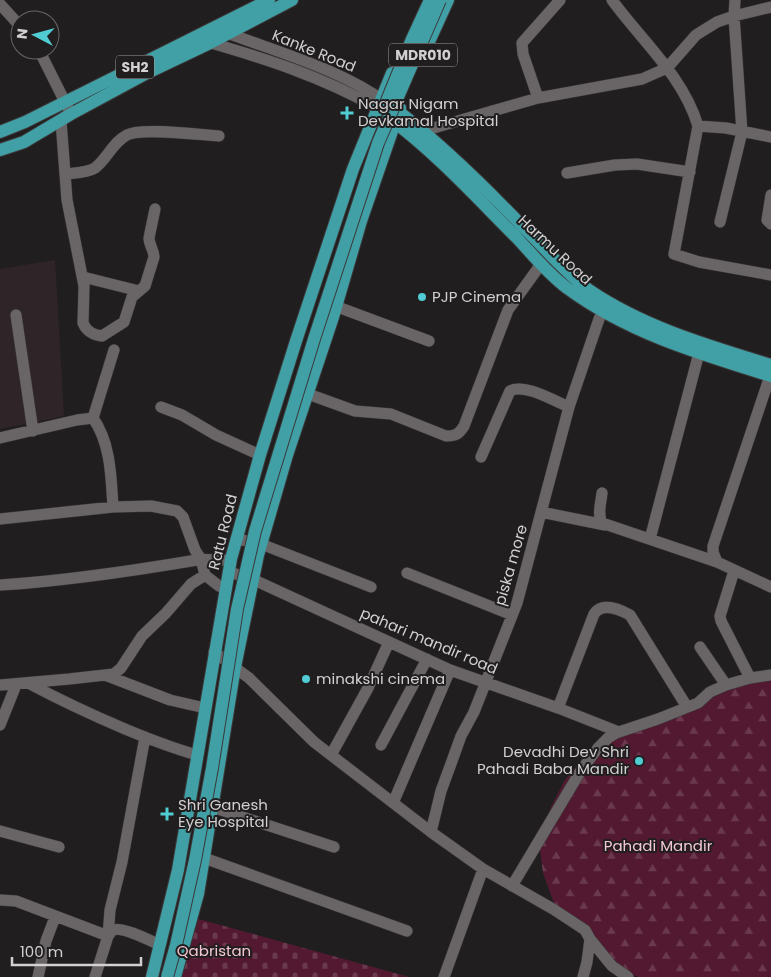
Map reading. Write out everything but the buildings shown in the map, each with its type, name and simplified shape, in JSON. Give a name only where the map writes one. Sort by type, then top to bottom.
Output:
[{"type":"main road","name":"SH2","points":[[0,132],[25,122],[270,0]]},
{"type":"main road","name":"SH2","points":[[0,150],[24,142],[147,74],[292,0]]},
{"type":"main road","name":"MDR010","points":[[379,103],[424,0]]},
{"type":"main road","points":[[158,977],[168,943],[186,859],[204,767],[229,607],[246,529],[306,336],[371,140],[430,0]]},
{"type":"main road","points":[[167,977],[195,860],[212,768],[237,609],[254,531],[378,143],[440,0]]},
{"type":"main road","name":"MDR010","points":[[396,116],[448,0]]},
{"type":"main road","name":"Harmu Road","points":[[379,103],[396,116],[423,131],[605,307],[630,313],[695,341],[771,365]]},
{"type":"main road","name":"Ratu Road","points":[[152,977],[178,870],[231,559],[260,455],[353,169],[379,103]]},
{"type":"main road","name":"Harmu Road","points":[[396,116],[565,286],[654,336],[698,353],[771,376]]},
{"type":"main road","points":[[175,977],[198,894],[235,666],[252,579],[287,455],[396,116]]},
{"type":"street","points":[[538,98],[523,54],[522,43],[560,0]]},
{"type":"street","points":[[612,0],[682,88],[693,108],[698,126],[674,254],[699,262],[771,275]]},
{"type":"street","points":[[720,222],[742,132],[734,16],[735,0]]},
{"type":"street","points":[[0,4],[10,15]]},
{"type":"street","points":[[423,131],[538,98],[642,79],[667,68],[696,35],[718,22],[771,7]]},
{"type":"street","name":"Kanke Road","points":[[214,28],[356,83],[379,103]]},
{"type":"street","name":"Kanke Road","points":[[193,38],[301,72],[379,103]]},
{"type":"street","points":[[44,60],[65,102],[65,174],[70,218],[83,277],[83,323],[86,329],[97,336],[107,334],[124,322],[132,297],[145,286],[148,280],[154,257],[149,238],[155,209]]},
{"type":"street","points":[[698,126],[726,128],[771,137]]},
{"type":"street","points":[[65,174],[95,168],[121,138],[130,133],[150,132],[219,136]]},
{"type":"street","points":[[567,173],[615,165],[638,164],[690,172]]},
{"type":"street","points":[[771,195],[767,220],[771,224]]},
{"type":"street","points":[[308,394],[355,411],[391,414],[446,436],[454,436],[460,433],[508,310],[542,264]]},
{"type":"street","points":[[83,277],[139,291]]},
{"type":"street","points":[[335,306],[429,341]]},
{"type":"street","name":"piska more","points":[[430,832],[440,792],[461,736],[474,712],[524,579],[569,407],[605,307]]},
{"type":"street","points":[[16,315],[33,431]]},
{"type":"street","points":[[113,507],[110,465],[106,444],[93,418],[114,350]]},
{"type":"street","points":[[650,539],[698,353]]},
{"type":"street","points":[[717,562],[713,552],[716,534],[771,376]]},
{"type":"street","points":[[481,457],[510,391],[524,389],[569,407]]},
{"type":"street","points":[[161,407],[182,414],[216,435],[260,455]]},
{"type":"street","points":[[0,438],[93,418]]},
{"type":"street","points":[[602,493],[600,519],[602,523],[607,525]]},
{"type":"street","points":[[0,519],[113,507],[151,506],[177,511],[183,517],[195,550],[201,559],[205,575],[218,586],[226,589]]},
{"type":"street","points":[[541,512],[607,525],[650,539],[717,562],[771,587]]},
{"type":"street","points":[[238,539],[262,544],[371,587]]},
{"type":"street","points":[[0,585],[112,574],[201,559],[222,561],[231,559]]},
{"type":"street","points":[[734,571],[720,616],[721,622],[750,678]]},
{"type":"street","name":"pahari mandir road","points":[[229,572],[252,579],[450,670],[558,708],[619,732]]},
{"type":"street","points":[[407,573],[512,615]]},
{"type":"street","points":[[0,685],[16,685],[114,674],[121,668],[142,636],[166,613],[190,584],[205,575]]},
{"type":"street","points":[[558,708],[594,614],[597,609],[602,607],[624,612],[634,620],[687,707]]},
{"type":"street","points":[[331,755],[368,688],[389,642]]},
{"type":"street","points":[[700,647],[726,685]]},
{"type":"street","points":[[214,652],[235,666],[276,703],[292,722],[331,755],[430,832],[483,869],[553,909],[584,930],[612,966],[628,977]]},
{"type":"street","points":[[381,745],[427,659]]},
{"type":"street","points":[[393,803],[450,670]]},
{"type":"street","points":[[105,675],[170,700],[205,708]]},
{"type":"street","points":[[512,886],[580,772],[608,738],[619,732],[698,703],[710,692],[726,685],[750,678],[771,675]]},
{"type":"street","points":[[28,683],[84,711],[145,738],[197,754]]},
{"type":"street","points":[[0,725],[16,685]]},
{"type":"street","points":[[96,977],[108,936],[110,910],[122,862],[145,738]]},
{"type":"street","points":[[212,807],[334,847]]},
{"type":"street","points":[[0,831],[59,847]]},
{"type":"street","points":[[204,858],[407,931]]},
{"type":"street","points":[[444,977],[483,869]]},
{"type":"street","points":[[0,900],[16,901],[108,936]]},
{"type":"street","points":[[38,977],[46,941],[55,917]]},
{"type":"street","points":[[108,936],[111,931],[116,929],[123,930],[160,945]]},
{"type":"street","points":[[583,977],[588,962],[590,938]]},
{"type":"shaded area","points":[[55,260],[64,416],[0,429],[0,269]]},
{"type":"green space","name":"Pahadi Mandir","points":[[756,680],[771,680],[771,977],[638,977],[626,971],[554,903],[543,873],[539,843],[551,807],[565,780],[586,755],[610,735],[695,709],[725,690]]},
{"type":"green space","name":"Qabristan","points":[[195,918],[409,977],[179,977]]},
{"type":"place","name":"Nagar Nigam Devkamal Hospital","points":[[347,113]]},
{"type":"place","name":"PJP Cinema","points":[[422,297]]},
{"type":"place","name":"minakshi cinema","points":[[306,679]]},
{"type":"place","name":"Devadhi Dev Shri Pahadi Baba Mandir","points":[[639,761]]},
{"type":"place","name":"Shri Ganesh Eye Hospital","points":[[167,814]]}]
